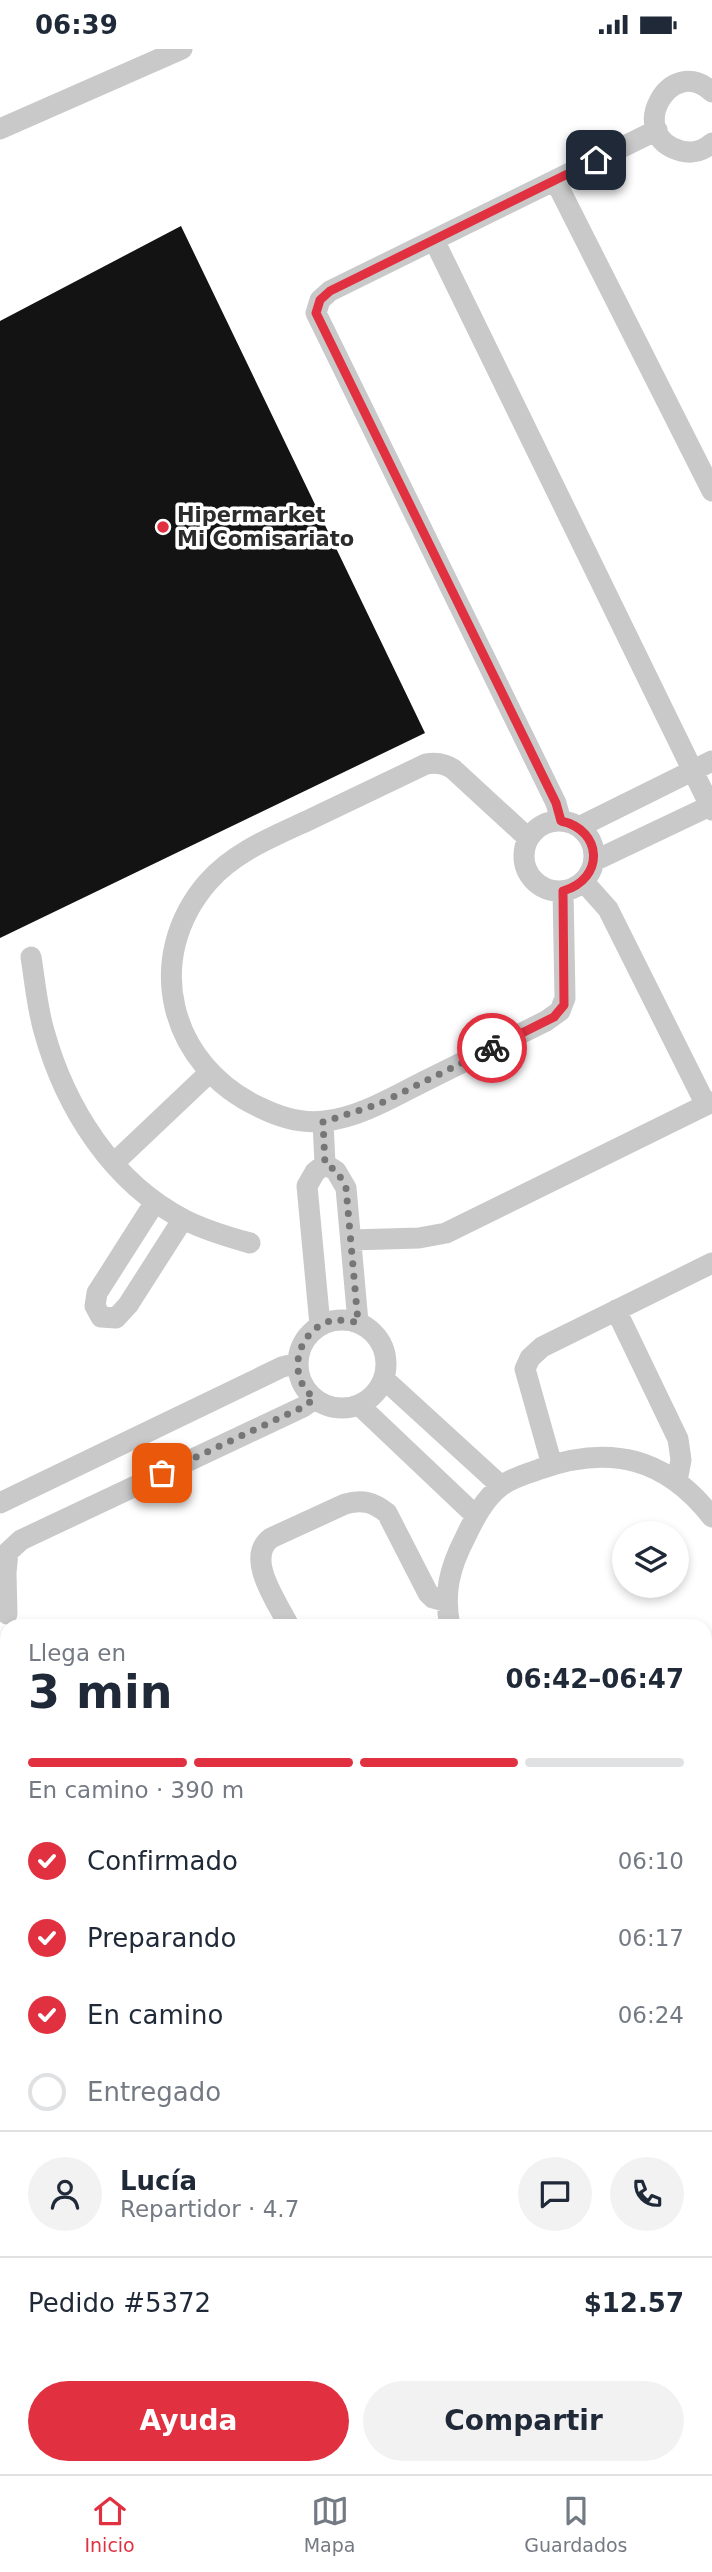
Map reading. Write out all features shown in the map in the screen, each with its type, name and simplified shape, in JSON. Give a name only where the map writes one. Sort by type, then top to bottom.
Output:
[{"type":"street","points":[[0,129],[182,49]]},
{"type":"street","points":[[709,154],[674,149],[664,141],[657,130],[654,117],[656,105],[663,93],[673,86],[685,82],[698,83],[712,92]]},
{"type":"street","points":[[657,130],[330,291],[320,300],[316,313],[556,803],[570,824],[591,842],[594,861],[590,872],[574,888],[550,890],[530,875],[524,850],[528,838],[537,828],[548,823],[570,824],[712,761]]},
{"type":"street","points":[[555,180],[712,491]]},
{"type":"street","points":[[434,240],[711,807],[594,861]]},
{"type":"street","points":[[528,838],[453,769],[433,762],[286,831],[230,862],[196,898],[180,927],[173,954],[172,986],[182,1029],[195,1055],[209,1073],[230,1091],[266,1111],[297,1120],[323,1122],[379,1104],[554,1017],[564,1005],[565,998],[563,891]]},
{"type":"street","points":[[351,1240],[419,1238],[446,1233],[709,1103],[608,909],[596,892],[583,881]]},
{"type":"street","points":[[31,957],[43,1029],[61,1081],[86,1127],[114,1163],[155,1202],[183,1219],[250,1243]]},
{"type":"street","points":[[114,1163],[209,1073]]},
{"type":"street","points":[[323,1122],[325,1164]]},
{"type":"street","points":[[325,1164],[337,1171],[346,1188],[358,1322]]},
{"type":"street","points":[[320,1325],[307,1186],[315,1172],[325,1164]]},
{"type":"street","points":[[155,1202],[97,1293],[95,1306],[101,1317],[116,1318],[128,1305],[183,1219]]},
{"type":"street","points":[[552,1465],[525,1369],[527,1363],[542,1347],[712,1263]]},
{"type":"street","points":[[616,1310],[678,1439],[681,1460],[677,1481]]},
{"type":"street","points":[[335,1320],[358,1322],[376,1336],[384,1349],[384,1379],[374,1395],[359,1405],[343,1409],[328,1406],[314,1399],[305,1389],[299,1376],[300,1348],[320,1325],[335,1320]]},
{"type":"street","points":[[0,1503],[282,1367],[298,1363]]},
{"type":"street","points":[[384,1379],[501,1486]]},
{"type":"street","points":[[7,1613],[8,1552],[21,1540],[303,1407],[314,1399]]},
{"type":"street","points":[[359,1405],[476,1516]]},
{"type":"street","points":[[449,1619],[447,1602],[453,1563],[476,1516],[491,1495],[521,1475],[552,1465],[592,1458],[643,1462],[677,1481],[712,1517]]},
{"type":"street","points":[[286,1619],[260,1565],[263,1546],[271,1538],[358,1500],[378,1506],[387,1513],[428,1593],[433,1598],[447,1602]]},
{"type":"building","name":"Hipermarket Mi Comisariato","points":[[181,226],[425,733],[0,938],[0,321]]},
{"type":"way so far","points":[[162,1473],[303,1407],[314,1399],[299,1376],[300,1348],[320,1325],[335,1320],[358,1322],[346,1188],[337,1171],[325,1164],[323,1122],[379,1104],[492,1048]]},
{"type":"place","name":"Hipermarket Mi Comisariato","points":[[163,527]]},
{"type":"route","points":[[492,1048],[554,1017],[564,1005],[563,891],[574,888],[590,872],[594,861],[591,842],[579,827],[561,821],[556,803],[316,313],[320,300],[330,291],[596,160]]}]
